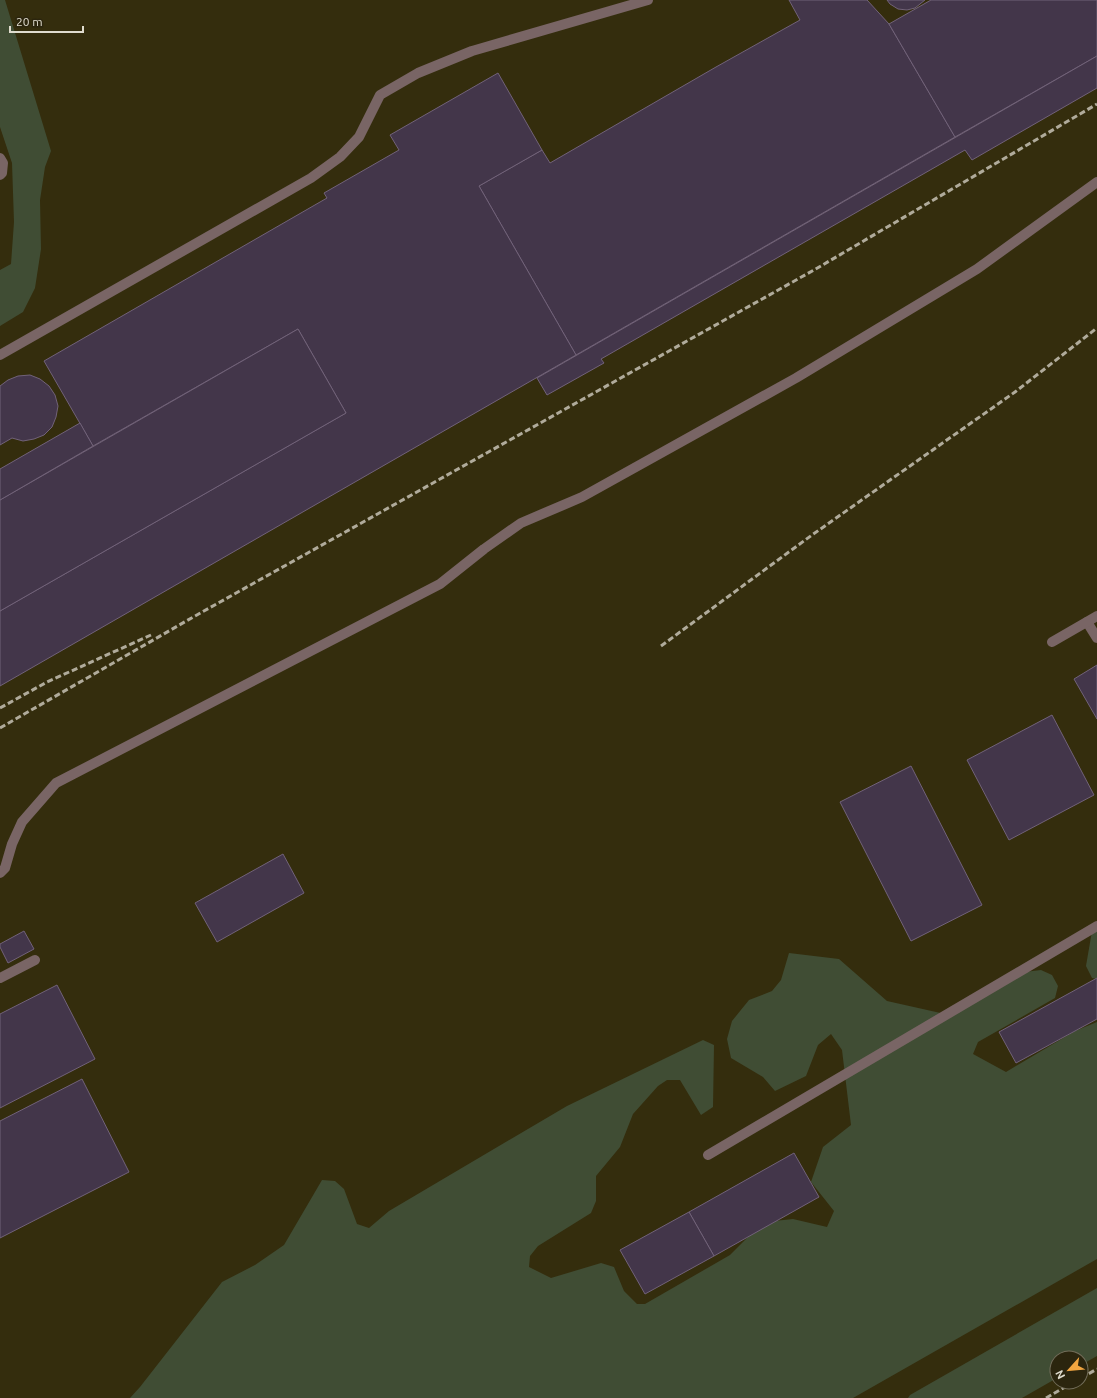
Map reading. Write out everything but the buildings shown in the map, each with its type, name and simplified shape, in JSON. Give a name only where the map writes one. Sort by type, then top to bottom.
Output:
[{"type":"lane","points":[[0,355],[311,178],[340,157],[359,137],[380,95],[418,73],[472,51],[648,0]]},
{"type":"lane","points":[[0,158],[3,163],[2,173],[0,175]]},
{"type":"lane","points":[[0,872],[5,868],[12,844],[22,822],[56,783],[440,584],[484,549],[521,524],[582,497],[796,378],[970,273],[1097,182]]},
{"type":"lane","points":[[1052,642],[1097,616]]},
{"type":"lane","points":[[1087,622],[1097,638]]},
{"type":"lane","points":[[708,1155],[1097,926]]},
{"type":"lane","points":[[0,978],[35,960]]},
{"type":"shaded area","points":[[0,0],[1097,0],[1097,1398],[0,1398]]},
{"type":"green space","points":[[0,0],[5,0],[51,151],[45,167],[40,200],[41,249],[35,288],[23,312],[0,326],[0,270],[11,264],[14,222],[12,163],[0,127]]},
{"type":"green space","points":[[1097,925],[1097,979],[1092,978],[1086,966],[1092,931]]},
{"type":"green space","points":[[789,953],[839,959],[887,1001],[945,1014],[1016,973],[1041,970],[1052,975],[1058,986],[1055,998],[978,1042],[973,1054],[1006,1072],[1075,1031],[1097,1022],[1097,1259],[853,1398],[130,1398],[222,1282],[255,1265],[284,1245],[322,1180],[335,1181],[344,1189],[357,1224],[369,1228],[389,1211],[567,1106],[703,1040],[714,1045],[713,1107],[701,1115],[680,1080],[667,1080],[658,1086],[633,1114],[620,1147],[596,1176],[596,1201],[591,1213],[538,1246],[530,1256],[529,1267],[551,1278],[601,1263],[614,1267],[624,1291],[637,1304],[645,1304],[730,1255],[757,1228],[774,1221],[793,1219],[827,1227],[834,1211],[811,1182],[823,1147],[851,1125],[842,1050],[831,1034],[818,1045],[806,1076],[775,1091],[763,1077],[731,1058],[727,1039],[732,1021],[749,1000],[772,991],[781,980]]},
{"type":"green space","points":[[1097,1288],[1097,1356],[1089,1360],[1089,1350],[1049,1350],[1049,1383],[1022,1398],[908,1398],[910,1395]]},
{"type":"railway","points":[[0,728],[195,616],[814,270],[1097,104]]},
{"type":"railway","points":[[661,646],[812,535],[1015,392],[1097,328]]},
{"type":"railway","points":[[0,708],[47,682],[151,635]]},
{"type":"railway","points":[[1089,1374],[1097,1369]]},
{"type":"railway","points":[[1046,1398],[1060,1390]]}]
